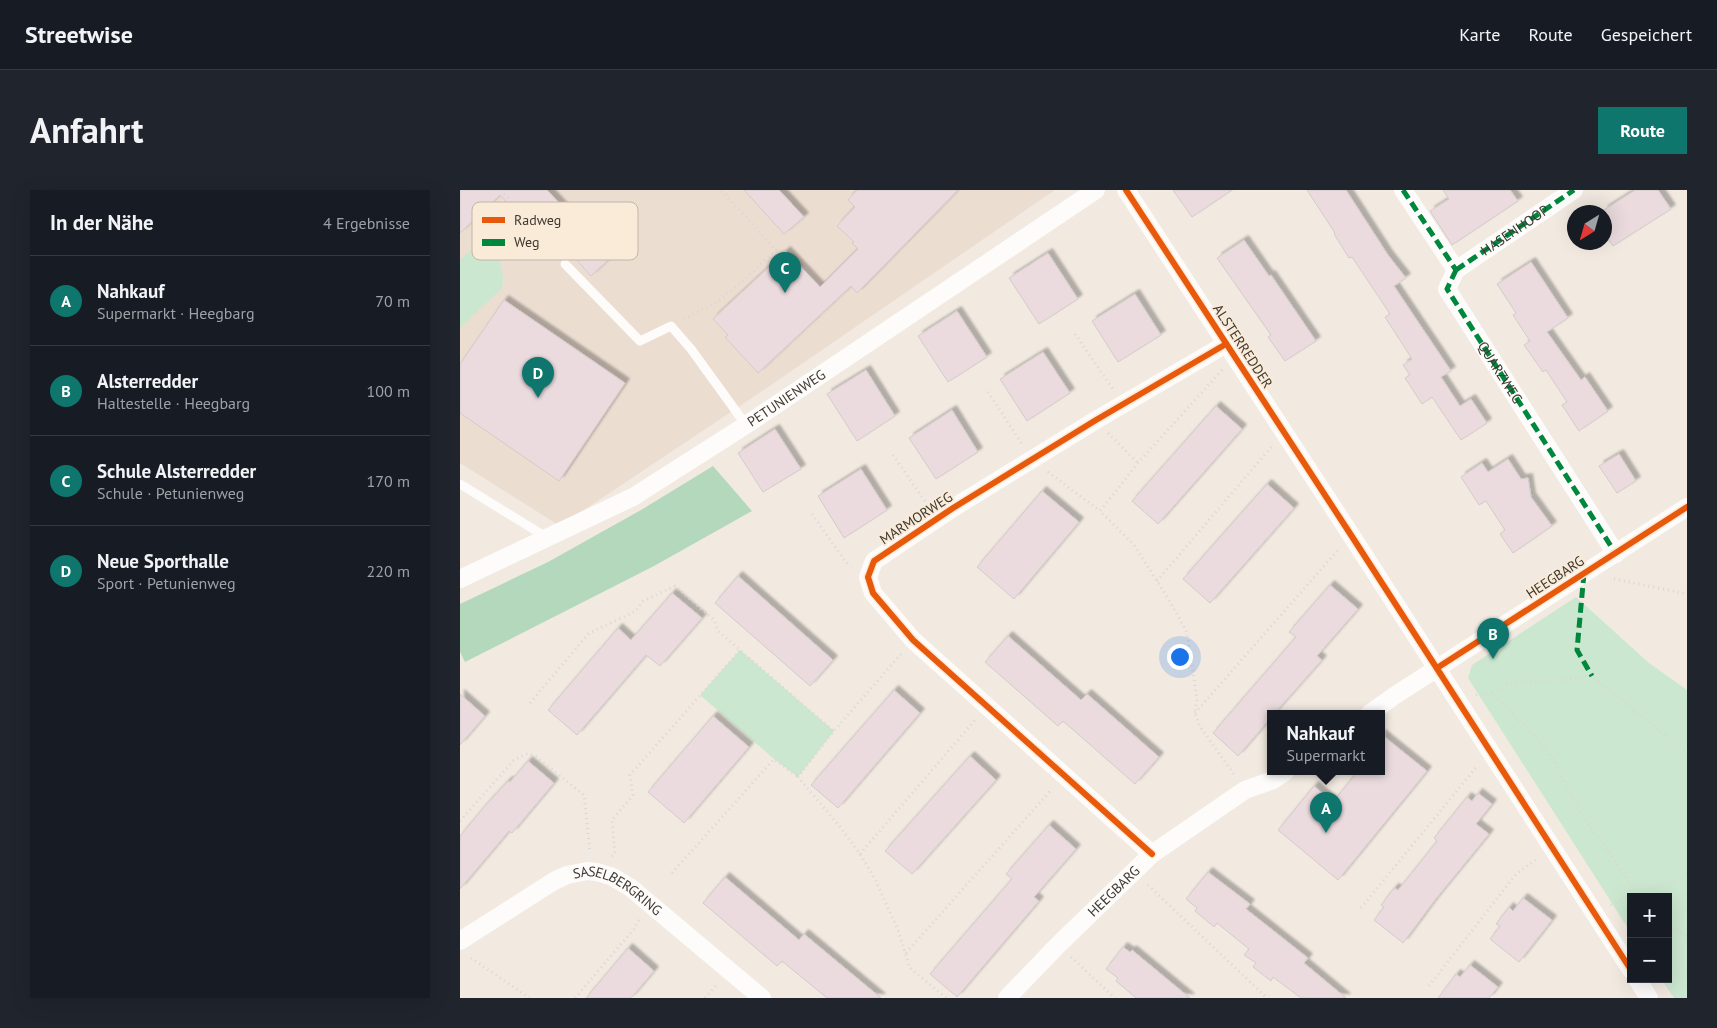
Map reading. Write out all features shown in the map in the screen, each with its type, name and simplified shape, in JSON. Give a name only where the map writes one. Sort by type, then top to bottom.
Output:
[{"type":"street","name":"PETUNIENWEG","points":[[460,579],[633,497],[746,425],[1096,190]]},
{"type":"street","name":"ALSTERREDDER","points":[[1126,190],[1627,964]]},
{"type":"street","points":[[1403,190],[1456,270]]},
{"type":"street","name":"HASENHOOP","points":[[1456,270],[1574,190]]},
{"type":"street","name":"QUARZWEG","points":[[1456,270],[1447,289],[1616,554]]},
{"type":"street","name":"MARMORWEG","points":[[868,577],[874,561],[1032,459],[1123,404],[1230,350]]},
{"type":"street","name":"HEEGBARG","points":[[1375,710],[1687,507]]},
{"type":"street","points":[[868,577],[873,593],[913,640],[1152,854]]},
{"type":"street","name":"HEEGBARG","points":[[1007,998],[1058,944],[1152,854],[1245,790],[1273,780],[1280,775]]},
{"type":"street","name":"SASELBERGRING","points":[[464,948],[554,881],[576,873],[597,872],[621,881],[762,998]]},
{"type":"street","points":[[1640,983],[1649,998]]},
{"type":"lane","points":[[565,264],[640,341],[671,326],[691,348],[746,425]]},
{"type":"lane","points":[[460,484],[546,537]]},
{"type":"path","points":[[501,190],[512,202]]},
{"type":"path","points":[[671,326],[717,302],[776,250],[721,190]]},
{"type":"path","points":[[562,260],[565,264]]},
{"type":"path","points":[[1075,334],[1123,404]]},
{"type":"path","points":[[1100,511],[1230,350]]},
{"type":"path","points":[[988,392],[1032,459],[1100,511],[1134,546],[1157,581],[1187,632],[1197,699],[1195,713],[1199,725],[1245,790]]},
{"type":"path","points":[[1096,420],[1138,463]]},
{"type":"path","points":[[1157,581],[1283,432]]},
{"type":"path","points":[[893,455],[938,519]]},
{"type":"path","points":[[812,514],[845,561],[868,577]]},
{"type":"path","points":[[1195,713],[1351,535]]},
{"type":"path","points":[[1614,580],[1687,594]]},
{"type":"path","points":[[530,703],[589,633],[636,611],[643,601],[675,586],[714,620],[719,632],[834,732]]},
{"type":"path","points":[[798,778],[834,732],[913,640]]},
{"type":"path","points":[[460,821],[514,760],[526,754],[535,756],[584,795],[589,850],[597,872],[615,854],[612,820],[633,795],[630,775],[740,650]]},
{"type":"path","points":[[1456,698],[1492,693],[1512,683],[1576,679],[1592,676],[1687,753]]},
{"type":"path","points":[[1492,693],[1540,743],[1555,763],[1570,794],[1589,825],[1636,893],[1687,875]]},
{"type":"path","points":[[860,854],[986,707]]},
{"type":"path","points":[[1361,908],[1456,790],[1490,751]]},
{"type":"path","points":[[672,873],[774,759],[798,778],[841,828],[860,854],[875,879],[898,930],[910,968],[946,998]]},
{"type":"path","points":[[906,953],[1064,776]]},
{"type":"path","points":[[1429,986],[1516,874],[1551,848]]},
{"type":"path","points":[[1133,871],[1267,998]]},
{"type":"path","points":[[1594,914],[1627,898]]},
{"type":"path","points":[[575,998],[634,930],[648,902]]},
{"type":"path","points":[[1672,927],[1687,937]]},
{"type":"path","points":[[1058,944],[1115,998]]},
{"type":"path","points":[[464,948],[530,998]]},
{"type":"shaded area","points":[[460,190],[1055,190],[755,396],[560,526],[460,463]]},
{"type":"green space","points":[[472,250],[472,260],[499,260],[503,276],[502,288],[460,328],[460,260]]},
{"type":"green space","points":[[713,466],[752,511],[654,566],[465,662],[460,652],[460,604],[548,562],[641,510]]},
{"type":"green space","points":[[1576,597],[1649,663],[1687,690],[1687,998],[1674,998],[1664,983],[1672,983],[1672,893],[1627,893],[1627,927],[1468,678],[1472,665]]},
{"type":"green space","points":[[740,650],[834,731],[798,777],[774,759],[700,695]]},
{"type":"building","points":[[460,190],[547,190],[558,202],[506,202],[500,195],[493,202],[472,202],[472,222],[460,233]]},
{"type":"building","points":[[744,190],[779,190],[804,217],[784,234]]},
{"type":"building","points":[[857,190],[958,190],[857,293],[851,286],[758,373],[725,337],[728,335],[713,319],[786,251],[820,287],[858,249],[852,243],[854,242],[837,226],[855,207],[848,200]]},
{"type":"building","points":[[1173,190],[1232,190],[1192,217]]},
{"type":"building","points":[[1307,190],[1346,190],[1388,255],[1406,278],[1394,286],[1451,371],[1441,377],[1460,406],[1471,399],[1487,423],[1461,440],[1432,397],[1422,404],[1405,378],[1410,375],[1403,365],[1412,359],[1385,317],[1390,314],[1352,257],[1349,258]]},
{"type":"building","points":[[1443,190],[1510,190],[1518,201],[1452,245],[1430,211],[1449,199]]},
{"type":"building","points":[[1635,190],[1658,190],[1671,209],[1613,246],[1612,205]]},
{"type":"building","points":[[1244,240],[1269,276],[1271,275],[1316,341],[1285,361],[1268,337],[1271,335],[1217,258]]},
{"type":"building","points":[[1048,253],[1078,299],[1039,324],[1009,278]]},
{"type":"building","points":[[577,260],[608,260],[591,276]]},
{"type":"building","points":[[1531,262],[1568,318],[1547,332],[1581,380],[1585,377],[1608,411],[1579,431],[1562,405],[1567,402],[1546,370],[1543,372],[1524,345],[1530,341],[1513,315],[1516,313],[1497,284]]},
{"type":"building","points":[[1135,294],[1161,335],[1118,362],[1092,321]]},
{"type":"building","points":[[504,300],[625,383],[559,481],[460,413],[460,364]]},
{"type":"building","points":[[957,311],[987,357],[948,382],[918,336]]},
{"type":"building","points":[[1043,352],[1070,393],[1027,421],[1000,379]]},
{"type":"building","points":[[866,370],[895,416],[857,441],[827,394]]},
{"type":"building","points":[[1216,406],[1242,429],[1158,524],[1132,501]]},
{"type":"building","points":[[952,410],[978,452],[936,479],[909,438]]},
{"type":"building","points":[[775,429],[801,469],[763,492],[738,453]]},
{"type":"building","points":[[1619,454],[1636,481],[1617,493],[1599,466]]},
{"type":"building","points":[[1508,459],[1521,479],[1528,478],[1531,497],[1552,526],[1513,553],[1500,534],[1505,530],[1486,501],[1479,505],[1461,477],[1482,463],[1488,472]]},
{"type":"building","points":[[861,469],[887,510],[844,538],[818,496]]},
{"type":"building","points":[[1267,484],[1294,508],[1210,603],[1183,579]]},
{"type":"building","points":[[1042,491],[1079,522],[1014,599],[977,567]]},
{"type":"building","points":[[738,576],[833,660],[810,686],[715,603]]},
{"type":"building","points":[[1330,585],[1358,609],[1317,656],[1322,660],[1278,710],[1267,710],[1267,723],[1238,756],[1213,733],[1296,637],[1289,632]]},
{"type":"building","points":[[672,593],[702,618],[660,666],[646,655],[577,735],[548,710],[618,628],[631,640]]},
{"type":"building","points":[[1008,636],[1081,700],[1087,694],[1159,757],[1135,784],[1063,721],[1058,726],[985,662]]},
{"type":"building","points":[[894,690],[920,713],[838,808],[811,785]]},
{"type":"building","points":[[460,694],[485,716],[460,745]]},
{"type":"building","points":[[713,716],[749,747],[684,823],[648,792]]},
{"type":"building","points":[[1385,737],[1427,771],[1338,880],[1278,830],[1314,786],[1333,802],[1355,775],[1385,775]]},
{"type":"building","points":[[970,756],[996,780],[912,874],[885,851]]},
{"type":"building","points":[[528,761],[554,783],[512,833],[509,831],[460,889],[460,836],[484,807],[508,781],[510,782]]},
{"type":"building","points":[[1478,793],[1492,804],[1476,824],[1489,834],[1435,900],[1403,943],[1374,920],[1384,907],[1381,905],[1394,888],[1398,890],[1437,841],[1434,838],[1467,797],[1472,801]]},
{"type":"building","points":[[1049,825],[1076,849],[1034,897],[1039,901],[957,997],[930,974],[1012,879],[1006,874]]},
{"type":"building","points":[[1208,872],[1250,904],[1246,909],[1308,958],[1304,963],[1346,998],[1301,998],[1273,977],[1271,981],[1253,967],[1256,963],[1244,955],[1249,949],[1217,923],[1214,927],[1195,911],[1197,908],[1186,899]]},
{"type":"building","points":[[725,877],[799,940],[804,934],[881,998],[827,998],[782,961],[777,966],[703,903]]},
{"type":"building","points":[[1523,898],[1552,920],[1519,962],[1490,939],[1500,926],[1496,924],[1509,907],[1513,911]]},
{"type":"building","points":[[1123,947],[1130,952],[1132,950],[1190,998],[1136,998],[1116,981],[1118,978],[1106,969]]},
{"type":"building","points":[[628,948],[654,971],[631,998],[586,998]]},
{"type":"building","points":[[1470,965],[1498,987],[1489,998],[1438,998],[1456,974],[1460,977]]},
{"type":"marked path","points":[[1403,190],[1456,270]]},
{"type":"marked path","points":[[1456,270],[1574,190]]},
{"type":"marked path","points":[[1456,270],[1447,289],[1616,554]]},
{"type":"marked path","points":[[1584,573],[1577,650],[1592,676]]},
{"type":"cycle path","points":[[1126,190],[1627,964]]},
{"type":"cycle path","points":[[1152,854],[913,640],[873,593],[868,577],[874,561],[953,508],[1096,420],[1226,344]]},
{"type":"cycle path","points":[[1437,668],[1687,507]]},
{"type":"place","name":"Schule Alsterredder","points":[[785,293]]},
{"type":"place","name":"Neue Sporthalle","points":[[538,398]]},
{"type":"place","name":"Alsterredder","points":[[1493,659]]},
{"type":"place","name":"Nahkauf","points":[[1326,833]]}]
